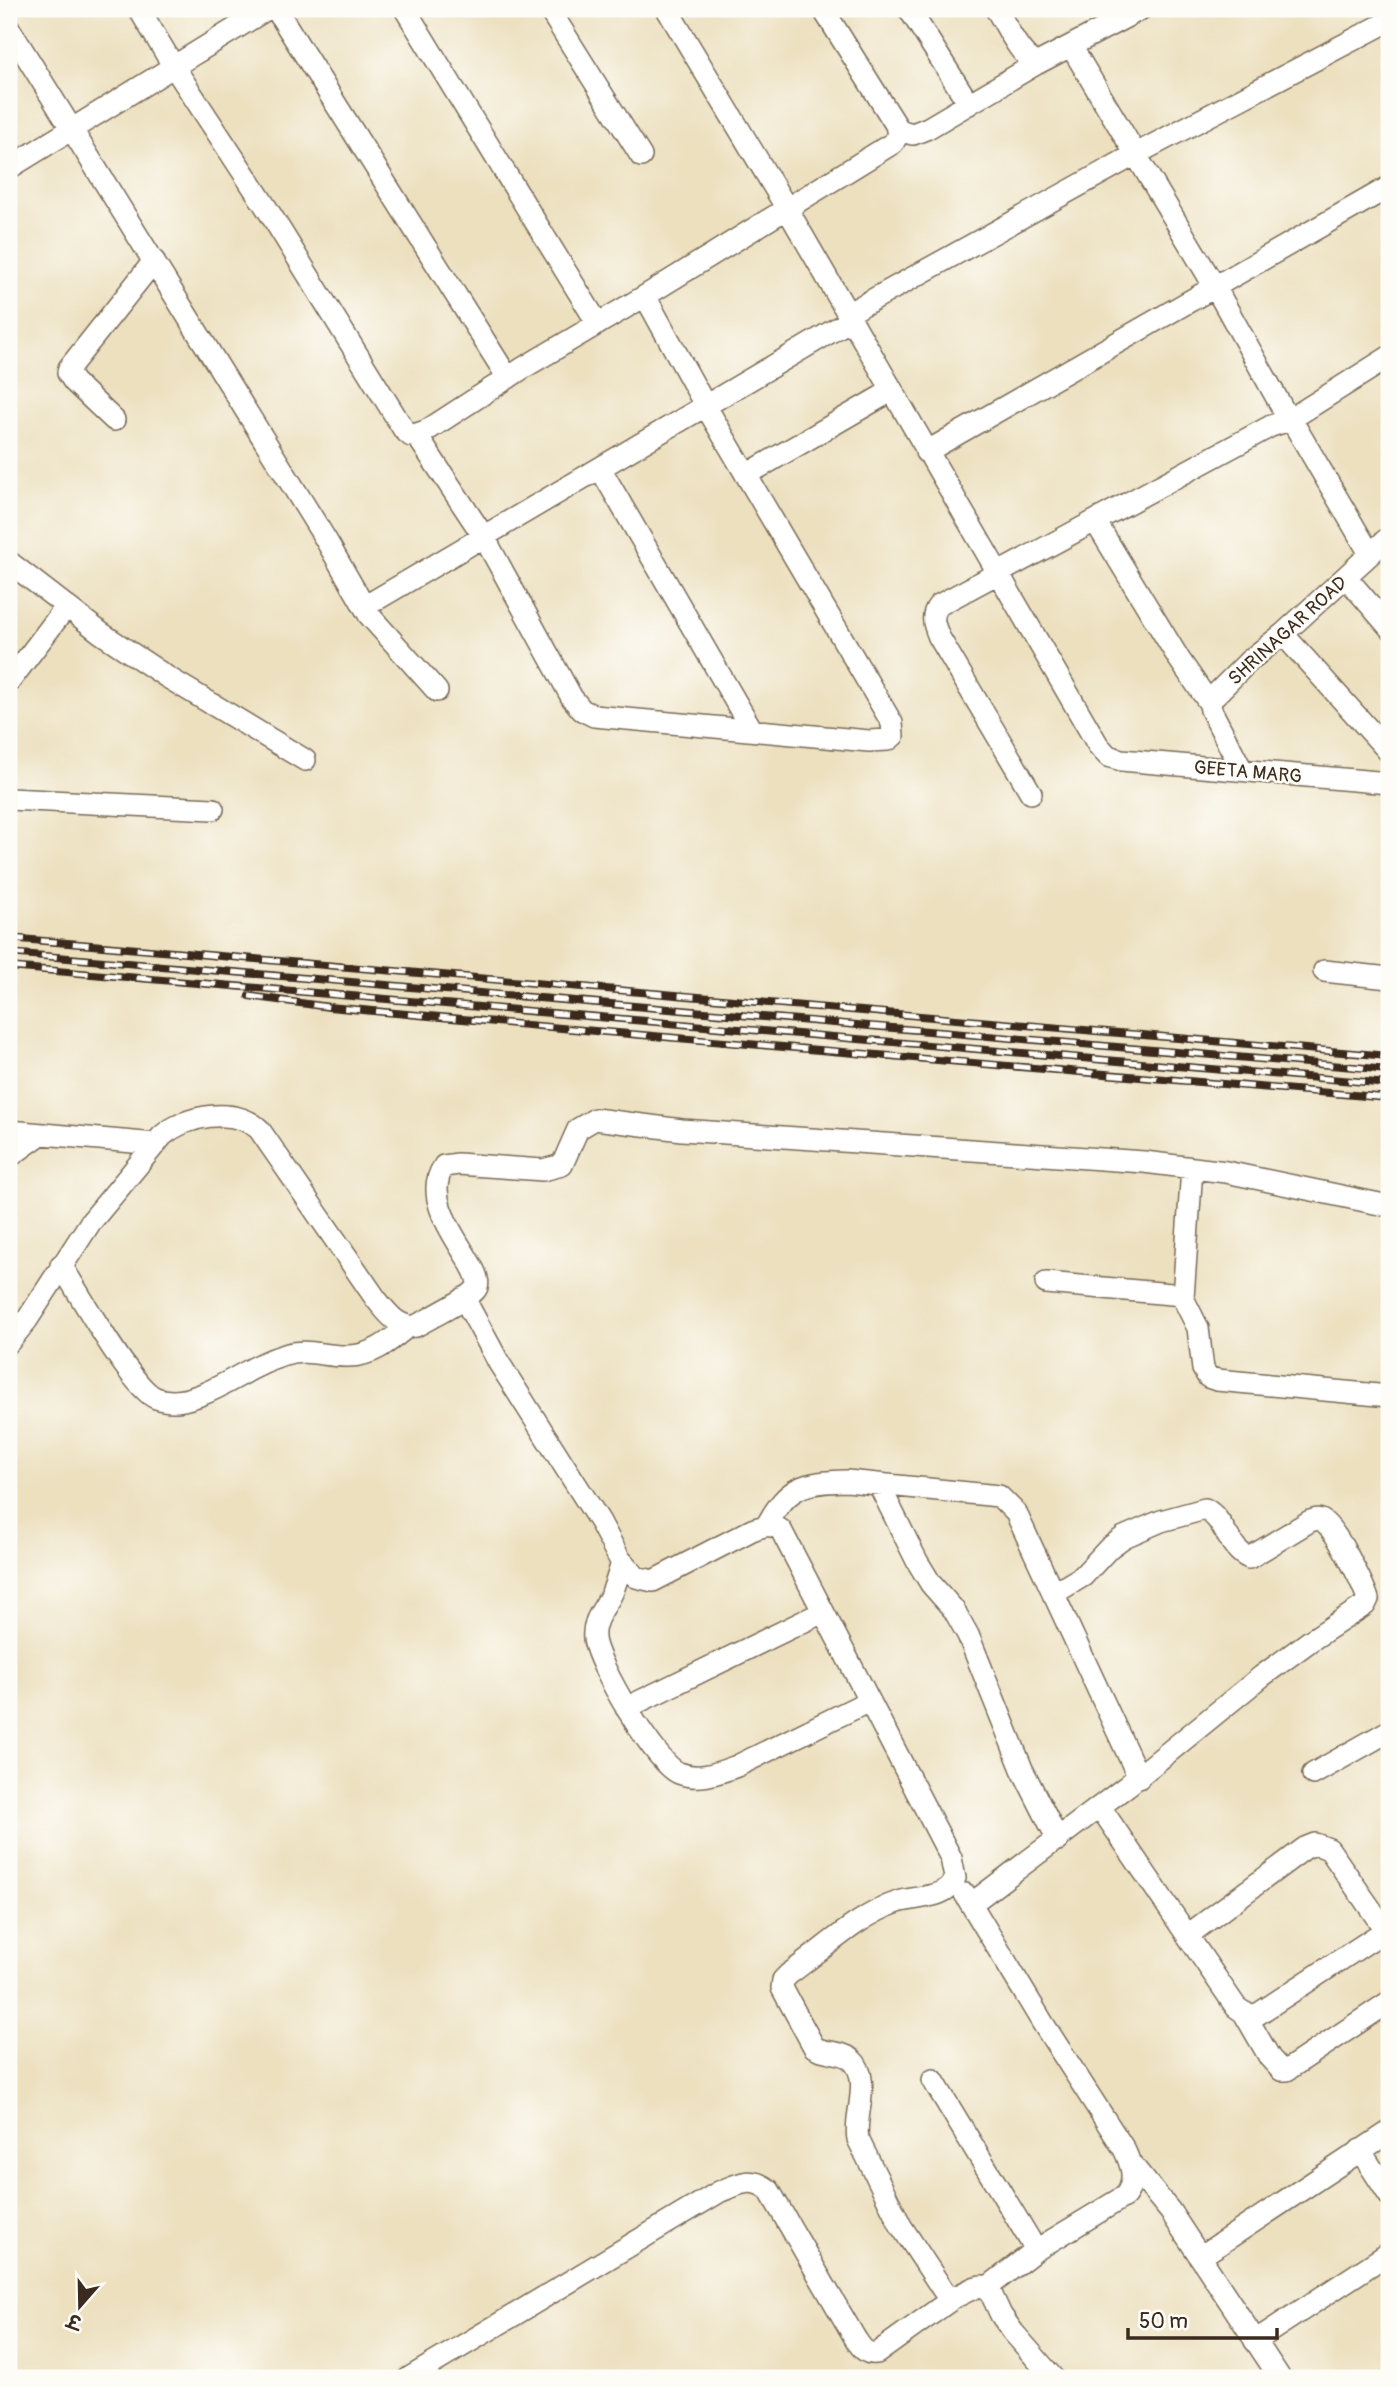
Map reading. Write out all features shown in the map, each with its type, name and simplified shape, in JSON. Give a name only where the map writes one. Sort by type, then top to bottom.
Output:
[{"type":"street","points":[[139,9],[404,430],[411,436],[417,436],[893,143],[898,135],[896,125],[823,9]]},
{"type":"street","points":[[9,168],[267,9]]},
{"type":"street","points":[[276,9],[508,378]]},
{"type":"street","points":[[405,9],[598,324]]},
{"type":"street","points":[[549,9],[641,156]]},
{"type":"street","points":[[667,9],[786,207],[998,573]]},
{"type":"street","points":[[909,9],[969,104]]},
{"type":"street","points":[[996,9],[1022,50],[1036,64]]},
{"type":"street","points":[[897,130],[913,134],[928,128],[1036,64],[1141,9]]},
{"type":"street","points":[[363,604],[369,604],[484,537],[849,317],[1136,154],[1389,21]]},
{"type":"street","points":[[9,28],[363,604],[378,626],[437,691]]},
{"type":"street","points":[[1071,46],[1215,287],[1289,421],[1295,426],[1370,554]]},
{"type":"street","points":[[926,452],[1389,187]]},
{"type":"street","points":[[114,420],[68,373],[75,359],[154,261]]},
{"type":"street","points":[[417,436],[484,537],[572,698],[582,710],[594,716],[869,741],[888,740],[893,736],[892,723],[705,405],[645,296]]},
{"type":"street","points":[[1031,793],[933,623],[934,611],[939,605],[1272,426],[1289,421],[1389,357]]},
{"type":"street","points":[[746,475],[891,391]]},
{"type":"street","points":[[600,468],[752,730]]},
{"type":"street","points":[[1095,521],[1179,659],[1210,704],[1242,770]]},
{"type":"street","name":"SHRINAGAR ROAD","points":[[1210,704],[1213,697],[1231,679],[1389,537]]},
{"type":"street","points":[[9,562],[66,607],[167,677],[306,760]]},
{"type":"street","name":"GEETA MARG","points":[[998,573],[1098,745],[1108,756],[1121,760],[1389,783]]},
{"type":"street","points":[[1346,577],[1389,627]]},
{"type":"street","points":[[9,682],[66,607]]},
{"type":"street","points":[[1283,634],[1389,752]]},
{"type":"street","points":[[9,799],[213,809]]},
{"type":"street","points":[[1324,971],[1389,978]]},
{"type":"street","points":[[9,1342],[27,1320],[90,1223],[156,1144],[174,1126],[203,1117],[230,1117],[253,1124],[268,1140],[376,1299],[392,1318],[408,1326]]},
{"type":"street","points":[[61,1265],[134,1380],[154,1397],[181,1401],[205,1393],[286,1354],[306,1351],[346,1357],[381,1348],[408,1326],[416,1325],[476,1290],[478,1279],[442,1215],[438,1200],[438,1184],[444,1166],[458,1164],[542,1170],[555,1168],[565,1160],[578,1129],[595,1119],[682,1130],[1144,1162],[1257,1178],[1389,1206]]},
{"type":"street","points":[[9,1131],[156,1144]]},
{"type":"street","points":[[9,1157],[41,1134]]},
{"type":"street","points":[[1192,1168],[1183,1295],[1198,1328],[1203,1368],[1208,1377],[1389,1396]]},
{"type":"street","points":[[1046,1283],[1183,1295]]},
{"type":"street","points":[[464,1298],[499,1363],[600,1522],[622,1562],[636,1577],[653,1581],[752,1530],[767,1525],[781,1530],[951,1858],[955,1878],[1132,2165],[1170,2211],[1280,2378]]},
{"type":"street","points":[[767,1525],[783,1499],[796,1490],[826,1482],[999,1496],[1016,1513],[1139,1777]]},
{"type":"street","points":[[879,1485],[917,1561],[931,1584],[954,1610],[968,1635],[1022,1769],[1058,1840]]},
{"type":"street","points":[[971,1904],[1139,1777],[1262,1676],[1365,1605],[1367,1599],[1342,1545],[1323,1520],[1310,1521],[1249,1558],[1239,1551],[1213,1514],[1205,1508],[1161,1521],[1124,1537],[1109,1548],[1083,1576],[1054,1594]]},
{"type":"street","points":[[622,1562],[611,1595],[594,1629],[597,1651],[626,1708],[664,1763],[678,1773],[698,1777],[714,1775],[869,1701]]},
{"type":"street","points":[[626,1708],[823,1612]]},
{"type":"street","points":[[1313,1774],[1389,1731]]},
{"type":"street","points":[[1100,1807],[1236,2007],[1244,2013],[1258,2014],[1387,1929],[1329,1849],[1315,1844],[1305,1848],[1188,1935]]},
{"type":"street","points":[[955,1878],[948,1889],[938,1894],[881,1909],[845,1931],[789,1974],[783,1980],[782,1988],[814,2047],[822,2052],[849,2058],[855,2064],[862,2092],[856,2125],[858,2139],[901,2226],[943,2290],[949,2297],[955,2297]]},
{"type":"street","points":[[1244,2013],[1270,2058],[1281,2070],[1287,2070],[1389,2002]]},
{"type":"street","points":[[933,2080],[1036,2250]]},
{"type":"street","points":[[1200,2257],[1389,2132]]},
{"type":"street","points":[[1360,2150],[1389,2195]]},
{"type":"street","points":[[409,2378],[708,2199],[741,2182],[752,2181],[761,2183],[769,2190],[863,2350],[870,2354],[877,2353],[955,2297],[979,2286],[988,2287],[1036,2250],[1125,2196],[1130,2188],[1132,2165]]},
{"type":"street","points":[[1255,2341],[1389,2253]]},
{"type":"street","points":[[988,2287],[1001,2315],[1013,2332],[1053,2378]]},
{"type":"railway","points":[[9,938],[1389,1056]]},
{"type":"railway","points":[[9,953],[1389,1070]]},
{"type":"railway","points":[[9,967],[1389,1084]]},
{"type":"railway","points":[[249,996],[329,1007],[606,1032],[1389,1098]]}]
